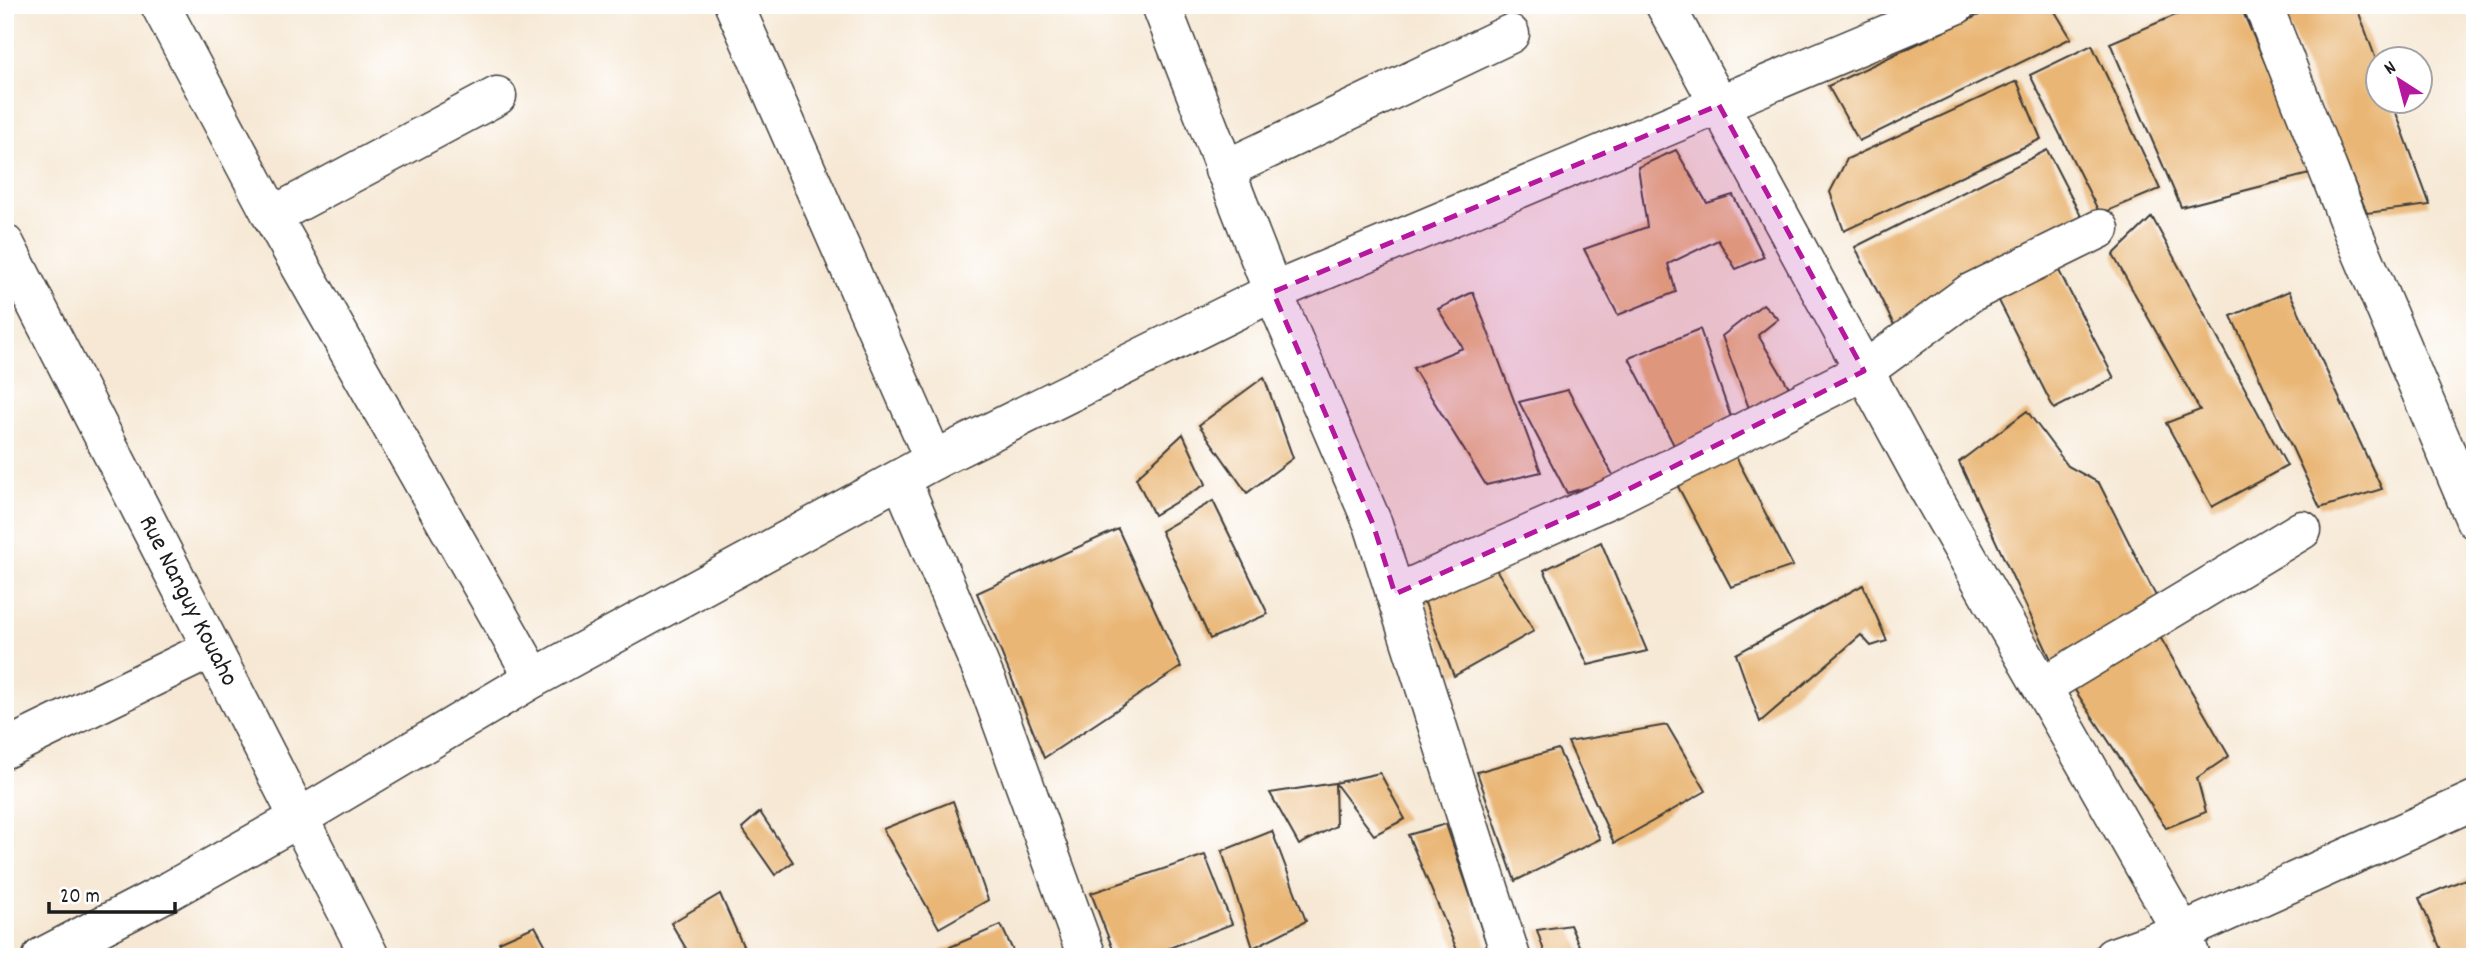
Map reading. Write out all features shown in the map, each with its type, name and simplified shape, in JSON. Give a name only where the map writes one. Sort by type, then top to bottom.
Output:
[{"type":"street","points":[[160,5],[272,216],[534,678]]},
{"type":"street","points":[[734,5],[917,470],[991,692],[1087,957]]},
{"type":"street","points":[[1161,5],[1273,292],[1373,524],[1511,957]]},
{"type":"street","points":[[1665,5],[1864,372],[2187,944]]},
{"type":"street","points":[[42,957],[171,890],[299,818],[534,678],[917,470],[1273,292],[1956,5]]},
{"type":"street","points":[[2263,5],[2352,230],[2475,520]]},
{"type":"street","points":[[1224,170],[1510,34]]},
{"type":"street","points":[[272,216],[497,96]]},
{"type":"street","points":[[1395,594],[1613,497],[1864,372],[1919,328],[1970,293],[2100,229]]},
{"type":"street","name":"Rue Nanguy Kouaho","points":[[5,244],[370,957]]},
{"type":"street","points":[[2042,687],[2302,530]]},
{"type":"street","points":[[5,749],[211,649]]},
{"type":"street","points":[[2113,957],[2187,944],[2475,800]]},
{"type":"highlighted area","points":[[1719,105],[1864,371],[1613,497],[1395,594],[1373,524],[1273,292]]},
{"type":"building","points":[[2000,5],[2051,5],[2071,38],[1859,141],[1828,86]]},
{"type":"building","points":[[2199,5],[2240,5],[2313,173],[2181,207],[2110,43]]},
{"type":"building","points":[[2356,5],[2371,46],[2364,46],[2364,116],[2397,116],[2430,205],[2367,213],[2281,6]]},
{"type":"building","points":[[2092,45],[2160,189],[2100,214],[2030,75]]},
{"type":"building","points":[[2017,81],[2041,139],[1844,231],[1830,192],[1847,159]]},
{"type":"building","points":[[1676,150],[1707,203],[1733,195],[1764,257],[1736,269],[1718,240],[1668,264],[1676,292],[1618,315],[1584,249],[1647,227],[1638,167]]},
{"type":"building","points":[[2047,150],[2083,220],[1895,327],[1855,247]]},
{"type":"building","points":[[2152,217],[2287,466],[2212,507],[2166,423],[2200,410],[2113,255]]},
{"type":"building","points":[[2055,263],[2114,378],[2054,409],[1995,293]]},
{"type":"building","points":[[2289,291],[2382,489],[2320,508],[2231,316]]},
{"type":"building","points":[[1473,292],[1541,472],[1486,485],[1413,368],[1463,348],[1438,309]]},
{"type":"building","points":[[1763,304],[1778,319],[1758,335],[1796,399],[1752,416],[1722,336]]},
{"type":"building","points":[[1700,329],[1736,432],[1678,453],[1629,358]]},
{"type":"building","points":[[1264,377],[1293,458],[1247,493],[1199,425]]},
{"type":"building","points":[[1568,390],[1615,479],[1567,493],[1519,402]]},
{"type":"building","points":[[2027,411],[2068,466],[2099,483],[2160,604],[2054,666],[1959,462]]},
{"type":"building","points":[[1183,434],[1206,484],[1154,515],[1136,478]]},
{"type":"building","points":[[1733,451],[1793,566],[1731,587],[1674,479]]},
{"type":"building","points":[[1213,501],[1268,614],[1210,639],[1161,531]]},
{"type":"building","points":[[1118,529],[1181,667],[1044,758],[977,593]]},
{"type":"building","points":[[1601,542],[1647,651],[1588,665],[1544,570]]},
{"type":"building","points":[[1494,566],[1534,631],[1454,676],[1421,593]]},
{"type":"building","points":[[1863,585],[1887,641],[1871,646],[1861,635],[1760,722],[1736,654]]},
{"type":"building","points":[[2156,630],[2229,756],[2197,778],[2206,812],[2166,828],[2067,678]]},
{"type":"building","points":[[1667,725],[1706,791],[1614,843],[1568,742]]},
{"type":"building","points":[[1558,749],[1600,839],[1515,881],[1477,772]]},
{"type":"building","points":[[1380,773],[1405,819],[1374,835],[1335,783]]},
{"type":"building","points":[[1335,783],[1336,826],[1299,845],[1270,793]]},
{"type":"building","points":[[953,801],[988,900],[939,928],[883,829]]},
{"type":"building","points":[[760,812],[793,862],[775,875],[742,828]]},
{"type":"building","points":[[1446,824],[1491,957],[1460,957],[1408,835]]},
{"type":"building","points":[[1272,831],[1306,921],[1253,948],[1222,851]]},
{"type":"building","points":[[1205,855],[1232,924],[1146,957],[1116,957],[1091,893]]},
{"type":"building","points":[[2475,875],[2475,957],[2444,957],[2419,898]]},
{"type":"building","points":[[720,894],[748,957],[691,957],[671,923]]},
{"type":"building","points":[[1001,925],[1016,957],[927,957]]},
{"type":"building","points":[[1570,925],[1584,957],[1546,957],[1537,930]]},
{"type":"building","points":[[535,926],[552,957],[507,957],[499,942]]}]
